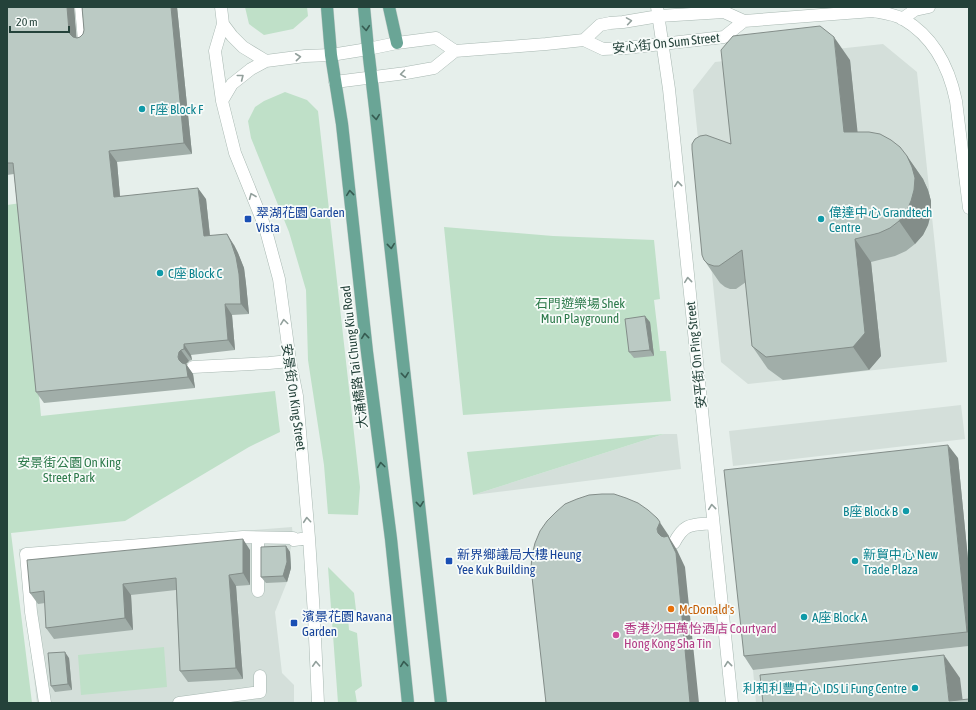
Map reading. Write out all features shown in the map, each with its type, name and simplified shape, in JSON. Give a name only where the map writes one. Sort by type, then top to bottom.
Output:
[{"type":"main road","name":"大涌橋路 Tai Chung Kiu Road","points":[[327,7],[331,55],[342,124],[368,359],[391,539],[408,703]]},
{"type":"main road","points":[[364,7],[441,703]]},
{"type":"main road","points":[[389,7],[397,43]]},
{"type":"street","points":[[81,7],[84,41]]},
{"type":"street","name":"安景街 On King Street","points":[[221,7],[222,24],[215,51],[222,101],[235,153],[265,227],[279,279],[290,361],[297,396],[309,538],[318,703]]},
{"type":"street","points":[[902,19],[915,10],[929,7]]},
{"type":"street","name":"安心街 On Sum Street","points":[[744,21],[724,37],[626,48],[603,49],[584,40],[600,25],[623,22],[658,12],[724,12],[744,21],[873,11],[885,13],[902,19],[928,40],[947,68],[956,100],[969,208]]},
{"type":"street","name":"安平街 On Ping Street","points":[[658,12],[669,94],[732,703]]},
{"type":"street","points":[[222,24],[243,47],[266,61]]},
{"type":"street","points":[[222,101],[232,84],[251,69],[266,61],[305,56],[331,55],[397,43],[436,38],[455,51]]},
{"type":"street","points":[[335,82],[434,68],[455,51],[584,40]]},
{"type":"street","points":[[193,367],[269,364],[290,361]]},
{"type":"street","points":[[674,543],[682,530],[689,525],[713,523]]},
{"type":"street","points":[[45,703],[31,612],[26,554],[243,538],[293,538],[294,540],[309,538]]},
{"type":"street","points":[[258,538],[258,591]]},
{"type":"street","points":[[179,703],[260,692],[260,676]]},
{"type":"shaded area","name":"偉達中心 Grandtech Centre","points":[[883,44],[917,72],[947,362],[748,384],[721,362],[693,90],[715,62]]},
{"type":"shaded area","points":[[961,405],[965,439],[733,466],[729,431]]},
{"type":"shaded area","points":[[664,434],[677,434],[681,469],[473,495]]},
{"type":"shaded area","points":[[292,527],[293,538],[290,552],[291,568],[275,612],[282,673],[294,685],[294,703],[37,703],[19,549]]},
{"type":"shaded area","name":"利和利豐中心 IDS Li Fung Centre","points":[[969,646],[969,703],[756,703],[753,670]]},
{"type":"green space","points":[[245,7],[307,7],[308,16],[293,29],[264,35],[249,24]]},
{"type":"green space","points":[[285,92],[307,100],[318,111],[360,487],[358,515],[328,514],[324,465],[308,360],[306,290],[289,232],[251,138],[248,121],[255,107],[264,101]]},
{"type":"green space","name":"安景街公園 On King Street Park","points":[[21,203],[41,416],[275,391],[280,432],[249,447],[125,521],[11,533],[32,703],[7,703],[7,205]]},
{"type":"green space","name":"石門遊樂場 Shek Mun Playground","points":[[444,227],[553,236],[654,240],[660,299],[654,300],[660,351],[666,351],[671,401],[463,415]]},
{"type":"green space","points":[[664,434],[473,495],[467,452]]},
{"type":"green space","points":[[328,567],[354,593],[356,610],[348,617],[349,630],[357,633],[362,686],[355,691],[357,703],[338,703]]},
{"type":"green space","points":[[164,647],[167,687],[81,695],[78,655]]},
{"type":"building","points":[[7,7],[67,7],[69,31],[73,37],[77,38],[83,34],[84,30],[82,7],[171,7],[184,143],[109,151],[114,197],[198,188],[204,236],[227,234],[231,242],[236,257],[239,274],[241,304],[225,304],[228,340],[184,344],[184,349],[179,352],[178,357],[182,363],[186,364],[188,377],[36,392],[13,163],[7,163]]},
{"type":"building","name":"偉達中心 Grandtech Centre","points":[[820,26],[834,37],[844,132],[869,132],[880,134],[900,147],[907,156],[912,167],[915,178],[914,190],[906,212],[899,221],[890,228],[879,233],[855,239],[865,333],[853,347],[766,357],[752,346],[742,250],[719,266],[708,264],[702,255],[692,144],[695,139],[706,135],[731,144],[721,50],[733,36]]},
{"type":"building","points":[[645,316],[650,350],[629,352],[625,319]]},
{"type":"building","name":"新貿中心 New Trade Plaza","points":[[948,445],[967,632],[744,656],[724,470]]},
{"type":"building","name":"香港沙田萬怡酒店 Courtyard Hong Kong Sha Tin","points":[[614,494],[626,498],[638,503],[648,510],[660,522],[657,529],[658,533],[664,537],[668,536],[676,553],[690,703],[546,703],[531,568],[535,543],[540,531],[547,521],[565,504],[589,495]]},
{"type":"building","points":[[243,539],[243,573],[229,575],[236,668],[180,671],[176,578],[123,584],[125,618],[46,628],[44,591],[30,593],[27,560]]},
{"type":"building","points":[[286,546],[287,562],[283,576],[261,577],[261,547]]},
{"type":"building","points":[[65,652],[68,684],[51,686],[48,653]]},
{"type":"building","name":"利和利豐中心 IDS Li Fung Centre","points":[[944,655],[949,701],[969,699],[969,703],[763,703],[760,675]]},
{"type":"place","name":"F座 Block F","points":[[142,109]]},
{"type":"place","name":"翠湖花園 Garden Vista","points":[[248,219]]},
{"type":"place","name":"偉達中心 Grandtech Centre","points":[[821,219]]},
{"type":"place","name":"C座 Block C","points":[[160,273]]},
{"type":"place","name":"B座 Block B","points":[[906,511]]},
{"type":"place","name":"新界鄉議局大樓 Heung Yee Kuk Building","points":[[449,561]]},
{"type":"place","name":"新貿中心 New Trade Plaza","points":[[855,561]]},
{"type":"place","name":"McDonald's","points":[[671,609]]},
{"type":"place","name":"A座 Block A","points":[[804,617]]},
{"type":"place","name":"濱景花園 Ravana Garden","points":[[294,623]]},
{"type":"place","name":"香港沙田萬怡酒店 Courtyard Hong Kong Sha Tin","points":[[616,635]]},
{"type":"place","name":"利和利豐中心 IDS Li Fung Centre","points":[[915,688]]}]
